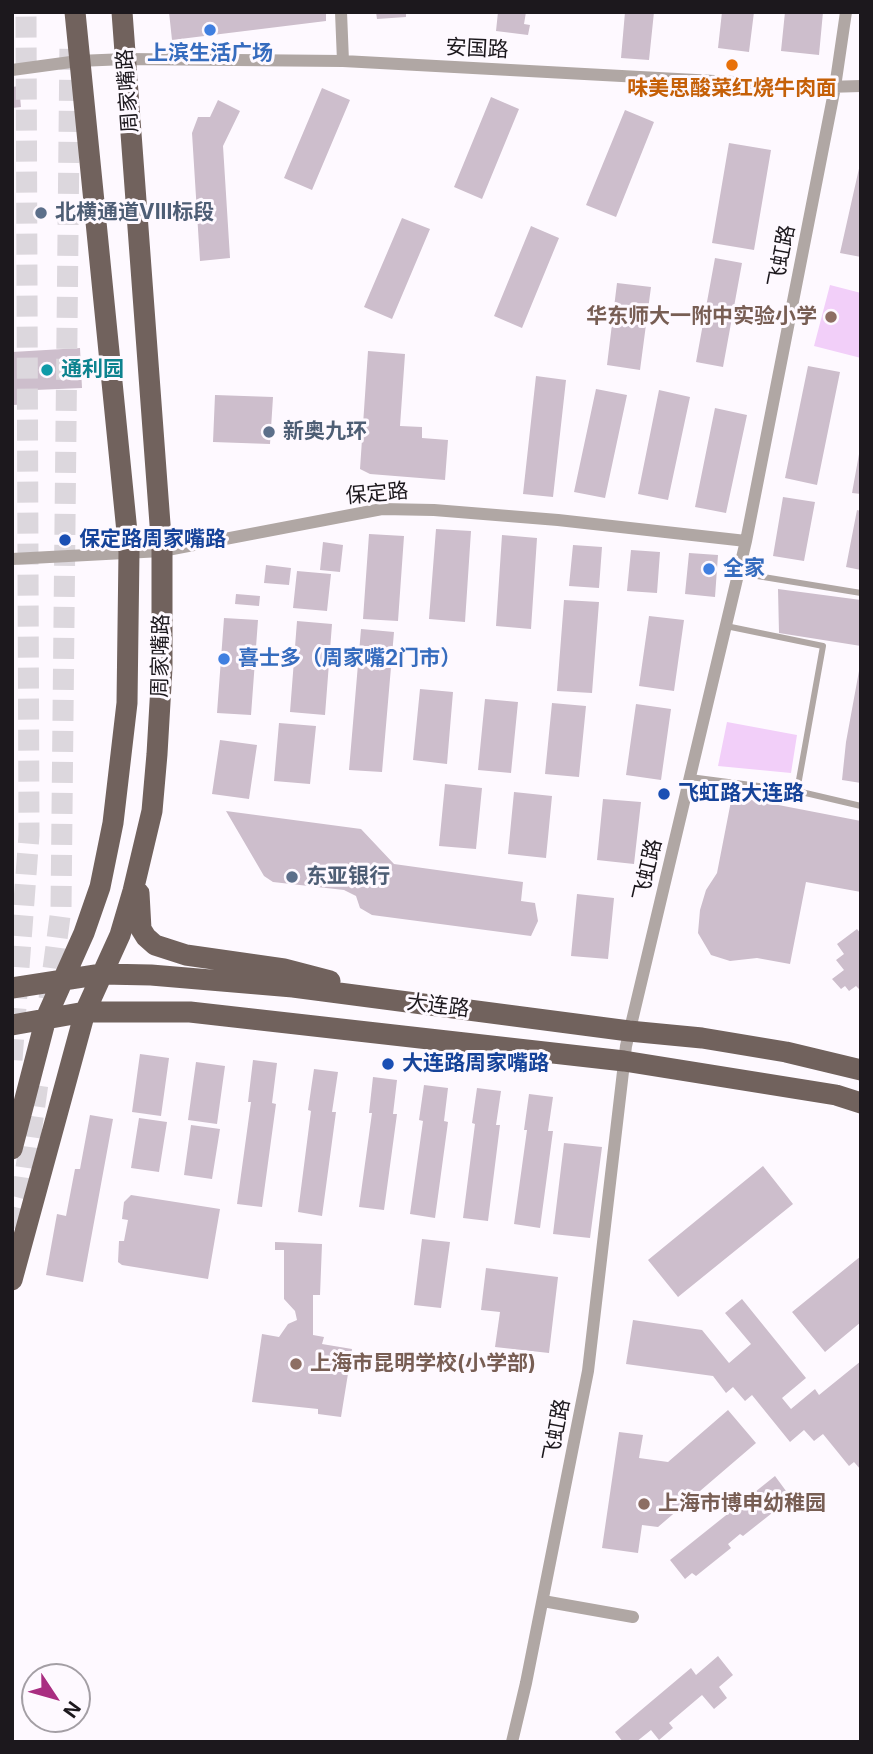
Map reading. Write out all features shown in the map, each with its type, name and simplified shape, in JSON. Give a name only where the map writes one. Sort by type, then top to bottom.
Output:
[{"type":"main road","name":"周家嘴路","points":[[12,1149],[46,1018],[84,933],[100,887],[113,822],[127,703],[129,552],[75,12]]},
{"type":"main road","name":"周家嘴路","points":[[12,1280],[85,1012],[120,935],[133,891],[153,800],[162,668],[162,551],[122,12]]},
{"type":"main road","points":[[145,841],[138,900],[139,916],[141,929],[155,945],[186,955],[284,969],[329,980],[371,997]]},
{"type":"main road","name":"大连路","points":[[12,988],[102,974],[164,976],[371,997],[702,1038],[861,1070]]},
{"type":"main road","name":"大连路","points":[[12,1025],[85,1012],[190,1012],[624,1061],[836,1095],[861,1103]]},
{"type":"street","points":[[341,12],[343,61]]},
{"type":"street","name":"飞虹路","points":[[512,1742],[588,1371],[629,1031],[746,541],[846,12]]},
{"type":"street","name":"安国路","points":[[78,61],[343,61],[831,87],[861,86]]},
{"type":"street","points":[[12,70],[78,61]]},
{"type":"street","name":"保定路","points":[[12,559],[162,551],[382,509],[434,510],[558,520],[746,541]]},
{"type":"street","points":[[543,1601],[633,1617]]},
{"type":"lane","points":[[739,573],[861,593]]},
{"type":"lane","points":[[726,626],[823,646],[797,791]]},
{"type":"lane","points":[[690,777],[797,791],[861,806]]},
{"type":"shaded area","points":[[830,285],[861,293],[861,358],[814,346]]},
{"type":"shaded area","points":[[727,722],[797,735],[791,773],[718,766]]},
{"type":"building","name":"上滨生活广场","points":[[169,12],[326,12],[326,21],[172,40]]},
{"type":"building","points":[[376,12],[406,12],[406,17],[377,19]]},
{"type":"building","points":[[498,12],[526,12],[524,24],[530,25],[528,35],[496,31]]},
{"type":"building","points":[[625,12],[654,12],[649,60],[621,58]]},
{"type":"building","points":[[722,12],[754,12],[749,52],[718,48]]},
{"type":"building","points":[[785,12],[823,12],[819,55],[781,51]]},
{"type":"building","points":[[19,86],[21,107],[12,108],[12,87]]},
{"type":"building","points":[[322,88],[350,100],[312,190],[284,178]]},
{"type":"building","points":[[491,97],[519,109],[482,199],[454,187]]},
{"type":"building","points":[[218,100],[240,111],[223,146],[230,258],[200,261],[192,133],[198,117],[210,117]]},
{"type":"building","points":[[625,110],[654,122],[616,217],[586,205]]},
{"type":"building","points":[[729,143],[771,150],[754,250],[712,243]]},
{"type":"building","points":[[861,164],[861,257],[840,253]]},
{"type":"building","points":[[402,218],[430,229],[392,319],[364,307]]},
{"type":"building","points":[[531,226],[559,238],[522,328],[494,316]]},
{"type":"building","points":[[715,258],[742,263],[723,367],[696,362]]},
{"type":"building","points":[[617,283],[651,287],[640,370],[607,365]]},
{"type":"building","name":"通利园","points":[[80,348],[82,388],[35,390],[36,404],[12,405],[12,352]]},
{"type":"building","points":[[368,351],[405,354],[400,426],[422,427],[422,438],[448,440],[445,480],[370,474],[360,469]]},
{"type":"building","points":[[808,366],[840,372],[817,485],[785,478]]},
{"type":"building","points":[[536,376],[566,380],[553,497],[523,494]]},
{"type":"building","points":[[596,389],[627,395],[605,498],[574,492]]},
{"type":"building","points":[[659,390],[690,397],[668,500],[638,494]]},
{"type":"building","points":[[215,395],[273,397],[270,444],[213,442]]},
{"type":"building","points":[[715,408],[747,415],[726,513],[695,507]]},
{"type":"building","points":[[861,454],[861,494],[852,493]]},
{"type":"building","points":[[783,497],[815,502],[804,561],[773,556]]},
{"type":"building","points":[[857,510],[861,511],[861,570],[846,567]]},
{"type":"building","points":[[436,529],[471,531],[465,622],[429,619]]},
{"type":"building","points":[[369,534],[404,536],[398,621],[363,619]]},
{"type":"building","points":[[502,535],[537,538],[531,629],[496,626]]},
{"type":"building","points":[[323,542],[343,545],[340,572],[320,570]]},
{"type":"building","points":[[573,545],[602,547],[599,588],[569,586]]},
{"type":"building","points":[[631,550],[660,552],[657,593],[627,591]]},
{"type":"building","points":[[689,553],[718,555],[715,597],[685,594]]},
{"type":"building","points":[[266,565],[291,568],[289,585],[264,583]]},
{"type":"building","points":[[297,571],[331,574],[327,611],[293,608]]},
{"type":"building","points":[[778,589],[861,600],[861,646],[779,633]]},
{"type":"building","points":[[236,594],[260,596],[259,606],[235,604]]},
{"type":"building","points":[[564,600],[599,602],[592,693],[557,691]]},
{"type":"building","points":[[649,616],[684,620],[674,691],[639,686]]},
{"type":"building","points":[[224,618],[258,620],[251,715],[217,713]]},
{"type":"building","points":[[297,621],[332,624],[325,715],[290,712]]},
{"type":"building","points":[[361,629],[394,632],[382,772],[349,770]]},
{"type":"building","points":[[861,671],[861,783],[842,780]]},
{"type":"building","points":[[420,689],[453,692],[447,764],[413,760]]},
{"type":"building","points":[[485,699],[518,702],[511,773],[478,770]]},
{"type":"building","points":[[552,703],[586,706],[579,777],[545,774]]},
{"type":"building","points":[[636,704],[671,709],[661,780],[626,775]]},
{"type":"building","points":[[279,723],[316,726],[310,784],[274,781]]},
{"type":"building","points":[[220,740],[257,745],[249,799],[212,794]]},
{"type":"building","points":[[445,784],[482,788],[476,849],[439,846]]},
{"type":"building","points":[[514,792],[552,796],[546,858],[508,854]]},
{"type":"building","points":[[732,796],[861,821],[861,892],[806,882],[790,964],[757,958],[730,961],[711,955],[698,933],[700,910],[706,890],[717,873]]},
{"type":"building","points":[[603,799],[641,802],[634,864],[597,860]]},
{"type":"building","points":[[226,811],[361,829],[394,864],[523,882],[521,901],[535,903],[538,921],[531,936],[372,915],[360,908],[356,896],[344,890],[273,882],[264,876]]},
{"type":"building","points":[[577,894],[614,898],[608,959],[571,956]]},
{"type":"building","points":[[857,929],[861,934],[861,988],[856,986],[849,991],[845,986],[841,989],[832,979],[844,970],[836,960],[844,954],[837,944]]},
{"type":"building","points":[[140,1054],[169,1058],[161,1116],[132,1112]]},
{"type":"building","points":[[253,1060],[277,1063],[272,1103],[276,1104],[262,1207],[237,1204],[251,1102],[248,1102]]},
{"type":"building","points":[[196,1062],[225,1066],[217,1124],[188,1120]]},
{"type":"building","points":[[314,1069],[338,1072],[332,1112],[336,1112],[322,1216],[298,1212]]},
{"type":"building","points":[[373,1077],[397,1080],[393,1114],[397,1114],[384,1210],[359,1207],[372,1113],[369,1113]]},
{"type":"building","points":[[424,1085],[448,1088],[444,1121],[448,1122],[435,1218],[410,1214],[423,1121],[419,1120]]},
{"type":"building","points":[[477,1088],[501,1091],[496,1125],[500,1125],[488,1221],[463,1218]]},
{"type":"building","points":[[529,1094],[553,1097],[548,1131],[553,1131],[540,1228],[514,1224],[527,1130],[524,1130]]},
{"type":"building","points":[[90,1115],[113,1119],[83,1282],[46,1275],[57,1214],[66,1216],[75,1169],[80,1169]]},
{"type":"building","points":[[139,1118],[167,1122],[159,1172],[131,1168]]},
{"type":"building","points":[[191,1125],[220,1129],[212,1179],[184,1175]]},
{"type":"building","points":[[564,1143],[602,1147],[590,1238],[553,1234]]},
{"type":"building","points":[[763,1166],[793,1204],[678,1297],[648,1260]]},
{"type":"building","points":[[131,1195],[220,1209],[208,1279],[122,1265],[118,1262],[119,1241],[124,1241],[128,1220],[122,1219],[124,1202]]},
{"type":"building","points":[[422,1239],[450,1242],[441,1308],[414,1305]]},
{"type":"building","points":[[275,1242],[322,1244],[320,1295],[313,1295],[313,1335],[324,1337],[322,1344],[352,1349],[341,1417],[318,1414],[318,1409],[252,1402],[262,1334],[279,1337],[288,1324],[297,1320],[295,1311],[284,1299],[284,1250],[275,1250]]},
{"type":"building","points":[[861,1256],[861,1322],[825,1352],[792,1312]]},
{"type":"building","points":[[486,1268],[558,1277],[549,1353],[495,1347],[500,1312],[481,1310]]},
{"type":"building","points":[[742,1299],[806,1378],[782,1398],[791,1409],[815,1389],[819,1395],[861,1361],[861,1470],[854,1462],[849,1466],[823,1434],[814,1441],[804,1430],[790,1442],[752,1395],[745,1401],[733,1387],[726,1393],[713,1376],[626,1364],[633,1320],[702,1330],[729,1363],[751,1344],[725,1313]]},
{"type":"building","points":[[728,1410],[756,1443],[658,1527],[642,1525],[638,1553],[602,1548],[619,1432],[643,1435],[639,1458],[668,1462]]},
{"type":"building","points":[[775,1476],[789,1495],[784,1499],[786,1502],[743,1536],[740,1534],[728,1544],[731,1548],[696,1576],[692,1573],[685,1579],[670,1560]]},
{"type":"building","points":[[718,1656],[733,1675],[719,1687],[727,1698],[714,1709],[702,1695],[669,1723],[673,1728],[659,1740],[651,1730],[636,1742],[623,1742],[615,1732],[691,1668],[696,1675]]},
{"type":"tunnel","points":[[12,1060],[29,835],[26,12]]},
{"type":"tunnel","points":[[49,999],[61,909],[70,41]]},
{"type":"tunnel","points":[[12,1228],[24,1182],[39,1076]]},
{"type":"place","name":"上滨生活广场","points":[[210,30]]},
{"type":"place","name":"味美思酸菜红烧牛肉面","points":[[732,65]]},
{"type":"place","name":"北横通道VIII标段","points":[[41,213]]},
{"type":"place","name":"华东师大一附中实验小学","points":[[831,317]]},
{"type":"place","name":"通利园","points":[[47,370]]},
{"type":"place","name":"新奥九环","points":[[269,432]]},
{"type":"place","name":"保定路周家嘴路","points":[[65,540]]},
{"type":"place","name":"全家","points":[[709,569]]},
{"type":"place","name":"喜士多（周家嘴2门市）","points":[[224,659]]},
{"type":"place","name":"飞虹路大连路","points":[[664,794]]},
{"type":"place","name":"东亚银行","points":[[292,877]]},
{"type":"place","name":"大连路周家嘴路","points":[[388,1064]]},
{"type":"place","name":"上海市昆明学校(小学部)","points":[[296,1364]]},
{"type":"place","name":"上海市博申幼稚园","points":[[644,1504]]}]
